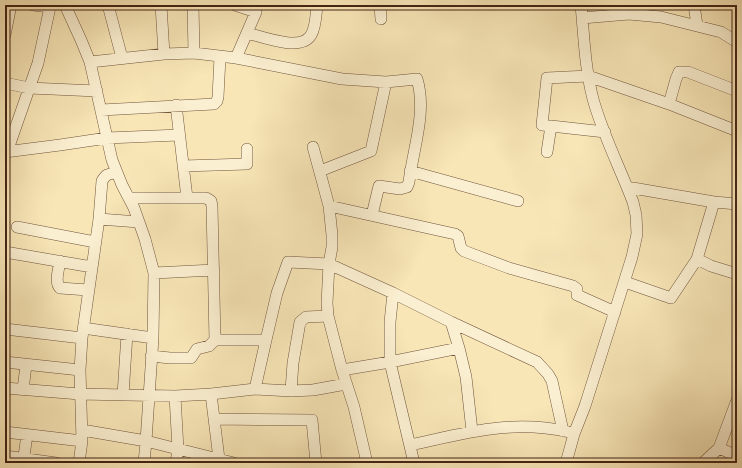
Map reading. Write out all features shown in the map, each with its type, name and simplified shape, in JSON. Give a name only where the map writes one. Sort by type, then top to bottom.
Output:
[{"type":"street","points":[[5,34],[11,5]]},
{"type":"street","points":[[33,5],[51,6],[41,50],[6,152],[107,138],[179,135]]},
{"type":"street","points":[[65,5],[90,62],[116,173],[139,222],[154,273],[152,356],[144,463]]},
{"type":"street","points":[[108,5],[122,58]]},
{"type":"street","points":[[161,5],[164,54]]},
{"type":"street","points":[[193,5],[194,53]]},
{"type":"street","points":[[235,5],[256,12],[236,58]]},
{"type":"street","points":[[247,33],[289,43],[302,43],[308,40],[312,34],[317,5]]},
{"type":"street","points":[[380,5],[381,19]]},
{"type":"street","points":[[569,432],[586,406],[625,282],[637,234],[636,215],[627,187],[593,100],[588,76],[581,5]]},
{"type":"street","points":[[694,5],[697,25]]},
{"type":"street","points":[[582,18],[643,14],[697,25],[720,32],[737,42]]},
{"type":"street","points":[[90,62],[164,54],[194,53],[236,58],[342,79],[386,82],[417,79],[420,88],[419,117],[409,182],[407,187],[400,189],[379,186],[372,215]]},
{"type":"street","points":[[101,110],[214,104],[217,101],[220,57]]},
{"type":"street","points":[[669,104],[676,79],[680,72],[688,72],[737,92]]},
{"type":"street","points":[[605,132],[542,124],[547,78],[588,76],[669,104],[737,131]]},
{"type":"street","points":[[320,171],[371,151],[386,82]]},
{"type":"street","points":[[5,83],[29,88],[97,91]]},
{"type":"street","points":[[176,105],[187,198]]},
{"type":"street","points":[[547,152],[551,126]]},
{"type":"street","points":[[313,147],[329,206],[332,247],[329,264],[327,303],[328,316],[367,463]]},
{"type":"street","points":[[183,166],[248,164],[247,149]]},
{"type":"street","points":[[410,171],[518,201]]},
{"type":"street","points":[[79,463],[82,441],[80,370],[88,290],[99,219],[102,181],[108,174],[116,173]]},
{"type":"street","points":[[627,187],[714,202],[737,204]]},
{"type":"street","points":[[129,198],[206,198],[211,201],[215,340]]},
{"type":"street","points":[[625,282],[671,298],[696,259],[714,202]]},
{"type":"street","points":[[329,206],[454,234],[458,236],[461,248],[464,251],[508,268],[576,287],[577,295],[615,312]]},
{"type":"street","points":[[99,219],[139,222]]},
{"type":"street","points":[[17,227],[95,242]]},
{"type":"street","points":[[5,252],[92,267]]},
{"type":"street","points":[[696,259],[711,266],[737,274]]},
{"type":"street","points":[[60,261],[57,285],[60,288],[88,290]]},
{"type":"street","points":[[255,389],[277,293],[288,262],[329,264],[537,362],[544,368],[552,381],[569,432],[566,463]]},
{"type":"street","points":[[154,273],[214,270]]},
{"type":"street","points":[[393,293],[390,322],[390,362],[414,463]]},
{"type":"street","points":[[292,391],[293,363],[300,322],[306,317],[328,316]]},
{"type":"street","points":[[451,322],[466,377],[472,431]]},
{"type":"street","points":[[5,329],[127,334],[152,338]]},
{"type":"street","points":[[123,395],[127,334]]},
{"type":"street","points":[[152,356],[191,358],[197,349],[209,346],[215,340],[266,340]]},
{"type":"street","points":[[342,370],[459,348]]},
{"type":"street","points":[[5,362],[80,370]]},
{"type":"street","points":[[23,390],[26,365]]},
{"type":"street","points":[[5,388],[80,394],[175,396],[255,389],[292,391],[313,390],[346,384]]},
{"type":"street","points":[[211,394],[219,459]]},
{"type":"street","points":[[175,396],[178,449],[176,463]]},
{"type":"street","points":[[703,463],[719,448],[736,407]]},
{"type":"street","points":[[214,419],[312,420],[316,463]]},
{"type":"street","points":[[410,445],[472,431],[517,426],[551,428],[569,432]]},
{"type":"street","points":[[82,430],[146,441],[178,449],[206,459],[219,459],[234,463]]},
{"type":"street","points":[[5,432],[82,441]]},
{"type":"street","points":[[23,461],[27,435]]},
{"type":"street","points":[[719,448],[737,456]]},
{"type":"street","points":[[5,456],[23,461],[56,463]]}]
